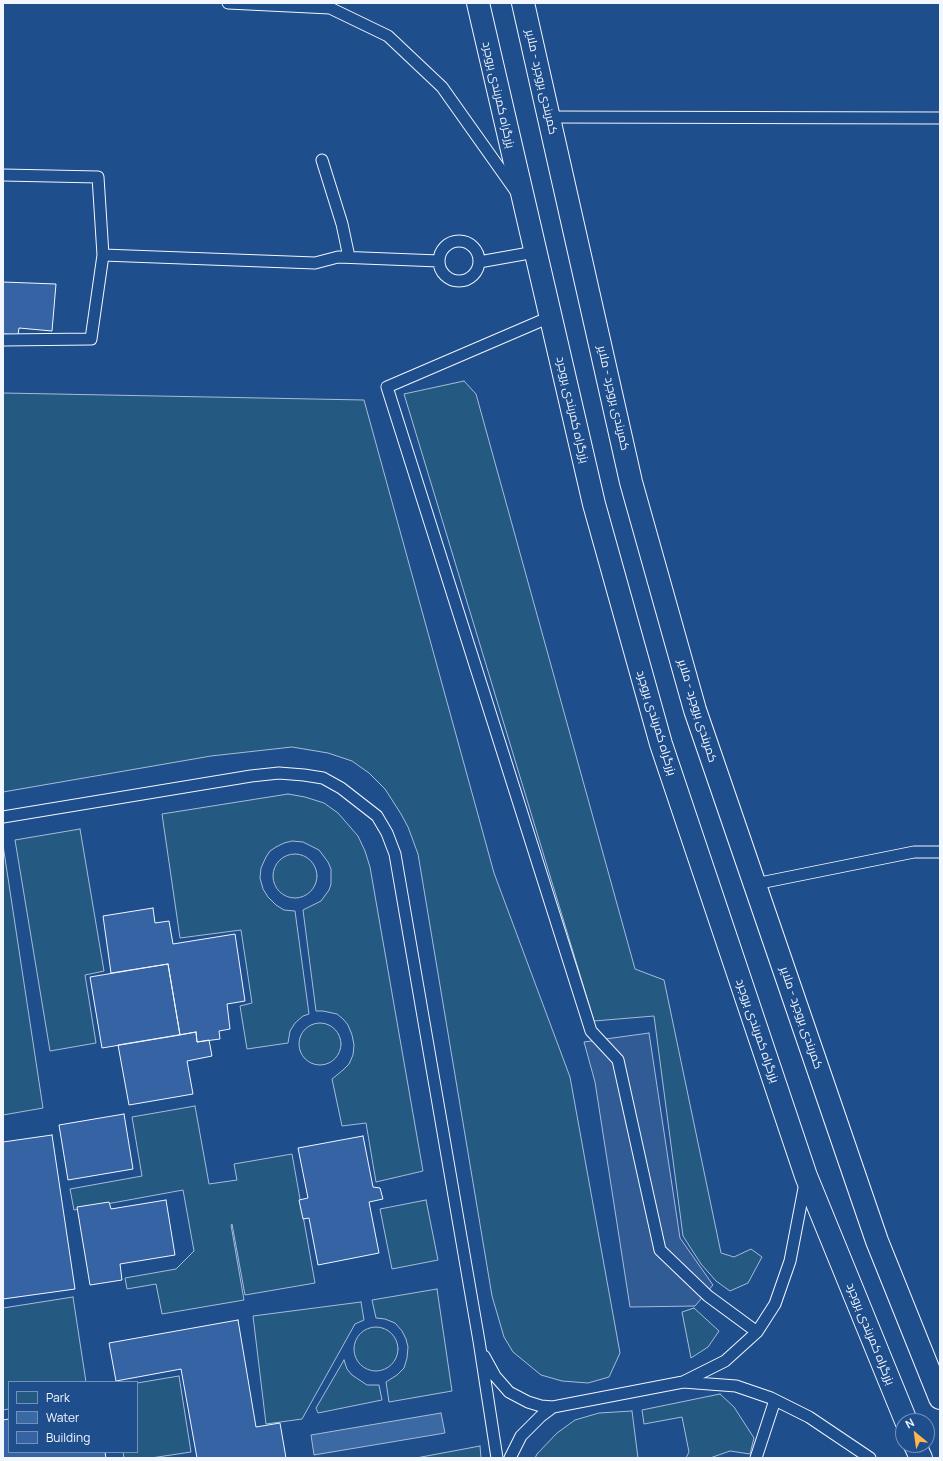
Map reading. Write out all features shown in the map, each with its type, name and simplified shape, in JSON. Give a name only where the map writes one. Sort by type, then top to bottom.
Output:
[{"type":"highway","name":"بزرگراه کمربندی بروجرد","points":[[478,3],[594,504],[660,744],[806,1176],[903,1413]]},
{"type":"highway","name":"کمربندی بروجرد - ملایر","points":[[523,3],[632,482],[695,710],[877,1241],[940,1398]]},
{"type":"lane","points":[[228,3],[327,5],[330,8],[388,36],[442,87],[523,201]]},
{"type":"lane","points":[[549,117],[940,118]]},
{"type":"lane","points":[[322,160],[342,224],[349,257]]},
{"type":"lane","points":[[3,175],[98,177],[103,255],[91,339],[3,340]]},
{"type":"lane","points":[[459,241],[466,242],[472,246],[476,251],[479,262],[477,270],[473,276],[462,282],[449,279],[443,275],[440,270],[439,261],[442,250],[453,242],[459,241]]},
{"type":"lane","points":[[479,262],[535,252]]},
{"type":"lane","points":[[103,255],[315,263],[338,257],[439,261]]},
{"type":"lane","points":[[550,317],[387,387],[591,1031],[618,1060],[660,1250],[708,1296],[757,1332]]},
{"type":"lane","points":[[3,817],[251,776],[279,773],[323,778],[341,788],[377,816],[387,833],[394,854],[479,1341],[497,1458]]},
{"type":"lane","points":[[755,884],[914,852],[940,852]]},
{"type":"lane","points":[[479,1341],[485,1358],[495,1376],[509,1392],[528,1402],[541,1406],[553,1407],[683,1382],[725,1362],[757,1332],[775,1304],[790,1261],[806,1176]]},
{"type":"lane","points":[[683,1382],[736,1386],[775,1400],[809,1417],[870,1458]]},
{"type":"lane","points":[[756,1458],[775,1400]]},
{"type":"lane","points":[[510,1458],[521,1436],[541,1416],[553,1407]]},
{"type":"green space","points":[[464,381],[476,394],[635,969],[664,980],[721,1253],[734,1257],[751,1249],[762,1257],[748,1283],[730,1291],[716,1281],[701,1264],[683,1236],[654,1016],[594,1021],[404,394]]},
{"type":"green space","points":[[3,393],[364,400],[494,873],[570,1077],[620,1353],[609,1377],[588,1383],[562,1381],[541,1375],[513,1352],[504,1337],[492,1296],[418,854],[408,827],[401,814],[385,789],[369,773],[352,761],[328,753],[292,747],[211,756],[3,792]]},
{"type":"green space","points":[[288,794],[305,797],[324,803],[338,813],[358,836],[365,851],[370,867],[423,1171],[376,1182],[366,1123],[342,1126],[332,1079],[349,1064],[353,1055],[354,1045],[348,1025],[343,1019],[337,1014],[316,1011],[303,910],[321,901],[329,890],[331,884],[331,869],[328,862],[319,850],[303,842],[292,841],[284,843],[270,851],[261,868],[260,878],[263,889],[268,897],[284,910],[295,911],[309,1014],[303,1016],[295,1023],[290,1031],[288,1043],[247,1049],[240,1006],[252,1003],[241,930],[180,938],[162,814]]},
{"type":"green space","points":[[80,829],[104,971],[85,975],[96,1043],[50,1051],[15,840]]},
{"type":"green space","points":[[3,845],[43,1108],[3,1115]]},
{"type":"green space","points":[[291,854],[299,854],[311,860],[317,872],[317,880],[311,892],[299,898],[291,898],[279,892],[273,880],[273,872],[279,860]]},
{"type":"green space","points":[[316,1023],[324,1023],[332,1026],[338,1032],[341,1044],[338,1056],[332,1062],[324,1065],[316,1065],[308,1062],[302,1056],[299,1048],[299,1040],[302,1032],[308,1026]]},
{"type":"green space","points":[[195,1106],[209,1184],[237,1180],[234,1164],[292,1154],[315,1283],[245,1295],[232,1224],[244,1300],[162,1314],[156,1284],[127,1289],[125,1278],[176,1269],[194,1251],[183,1190],[74,1210],[70,1189],[142,1176],[132,1117]]},
{"type":"green space","points":[[426,1200],[438,1260],[392,1269],[380,1209]]},
{"type":"green space","points":[[437,1289],[452,1391],[389,1402],[386,1382],[397,1375],[404,1368],[408,1347],[402,1331],[395,1323],[385,1319],[376,1318],[372,1300]]},
{"type":"green space","points":[[73,1297],[86,1381],[8,1381],[8,1409],[3,1410],[3,1308]]},
{"type":"green space","points":[[361,1302],[364,1320],[355,1324],[302,1419],[266,1424],[253,1316]]},
{"type":"green space","points":[[694,1308],[719,1331],[708,1347],[691,1358],[682,1312]]},
{"type":"green space","points":[[376,1327],[388,1331],[394,1337],[398,1349],[394,1361],[388,1367],[376,1371],[364,1367],[358,1361],[354,1349],[358,1337],[364,1331]]},
{"type":"green space","points":[[344,1360],[347,1369],[352,1375],[367,1385],[379,1385],[382,1400],[318,1413],[316,1408]]},
{"type":"green space","points":[[179,1376],[191,1452],[151,1458],[124,1458],[123,1453],[138,1453],[138,1383]]},
{"type":"green space","points":[[720,1394],[734,1407],[754,1438],[750,1454],[730,1451],[710,1458],[686,1458],[689,1452],[682,1417],[644,1424],[642,1410]]},
{"type":"green space","points":[[632,1411],[638,1458],[535,1458],[557,1433],[575,1420],[599,1413]]},
{"type":"green space","points":[[480,1446],[481,1458],[416,1458]]},
{"type":"shaded area","points":[[649,1033],[680,1238],[713,1285],[695,1306],[630,1307],[595,1082],[584,1042]]},
{"type":"water","points":[[441,1413],[445,1433],[314,1455],[311,1435]]},
{"type":"building","points":[[3,282],[56,284],[52,331],[19,328],[18,335],[3,334]]},
{"type":"building","points":[[153,908],[155,923],[169,921],[173,944],[235,934],[245,1001],[227,1004],[230,1029],[219,1031],[220,1039],[197,1042],[196,1032],[180,1035],[168,964],[111,973],[103,916]]},
{"type":"building","points":[[168,964],[180,1035],[102,1048],[90,977]]},
{"type":"building","points":[[196,1032],[197,1042],[209,1040],[212,1056],[187,1061],[193,1094],[129,1105],[118,1045]]},
{"type":"building","points":[[124,1114],[133,1169],[68,1180],[59,1125]]},
{"type":"building","points":[[52,1135],[75,1289],[3,1299],[3,1142]]},
{"type":"building","points":[[363,1136],[373,1187],[380,1188],[383,1199],[369,1202],[379,1253],[318,1265],[309,1218],[303,1219],[299,1200],[308,1198],[298,1148]]},
{"type":"building","points":[[166,1200],[175,1255],[120,1264],[122,1280],[90,1285],[77,1207],[109,1202],[111,1209]]},
{"type":"building","points":[[238,1320],[256,1427],[280,1423],[286,1458],[197,1458],[181,1369],[116,1381],[109,1343]]},
{"type":"building","points":[[8,1419],[8,1453],[105,1453],[106,1458],[3,1458],[3,1420]]}]
